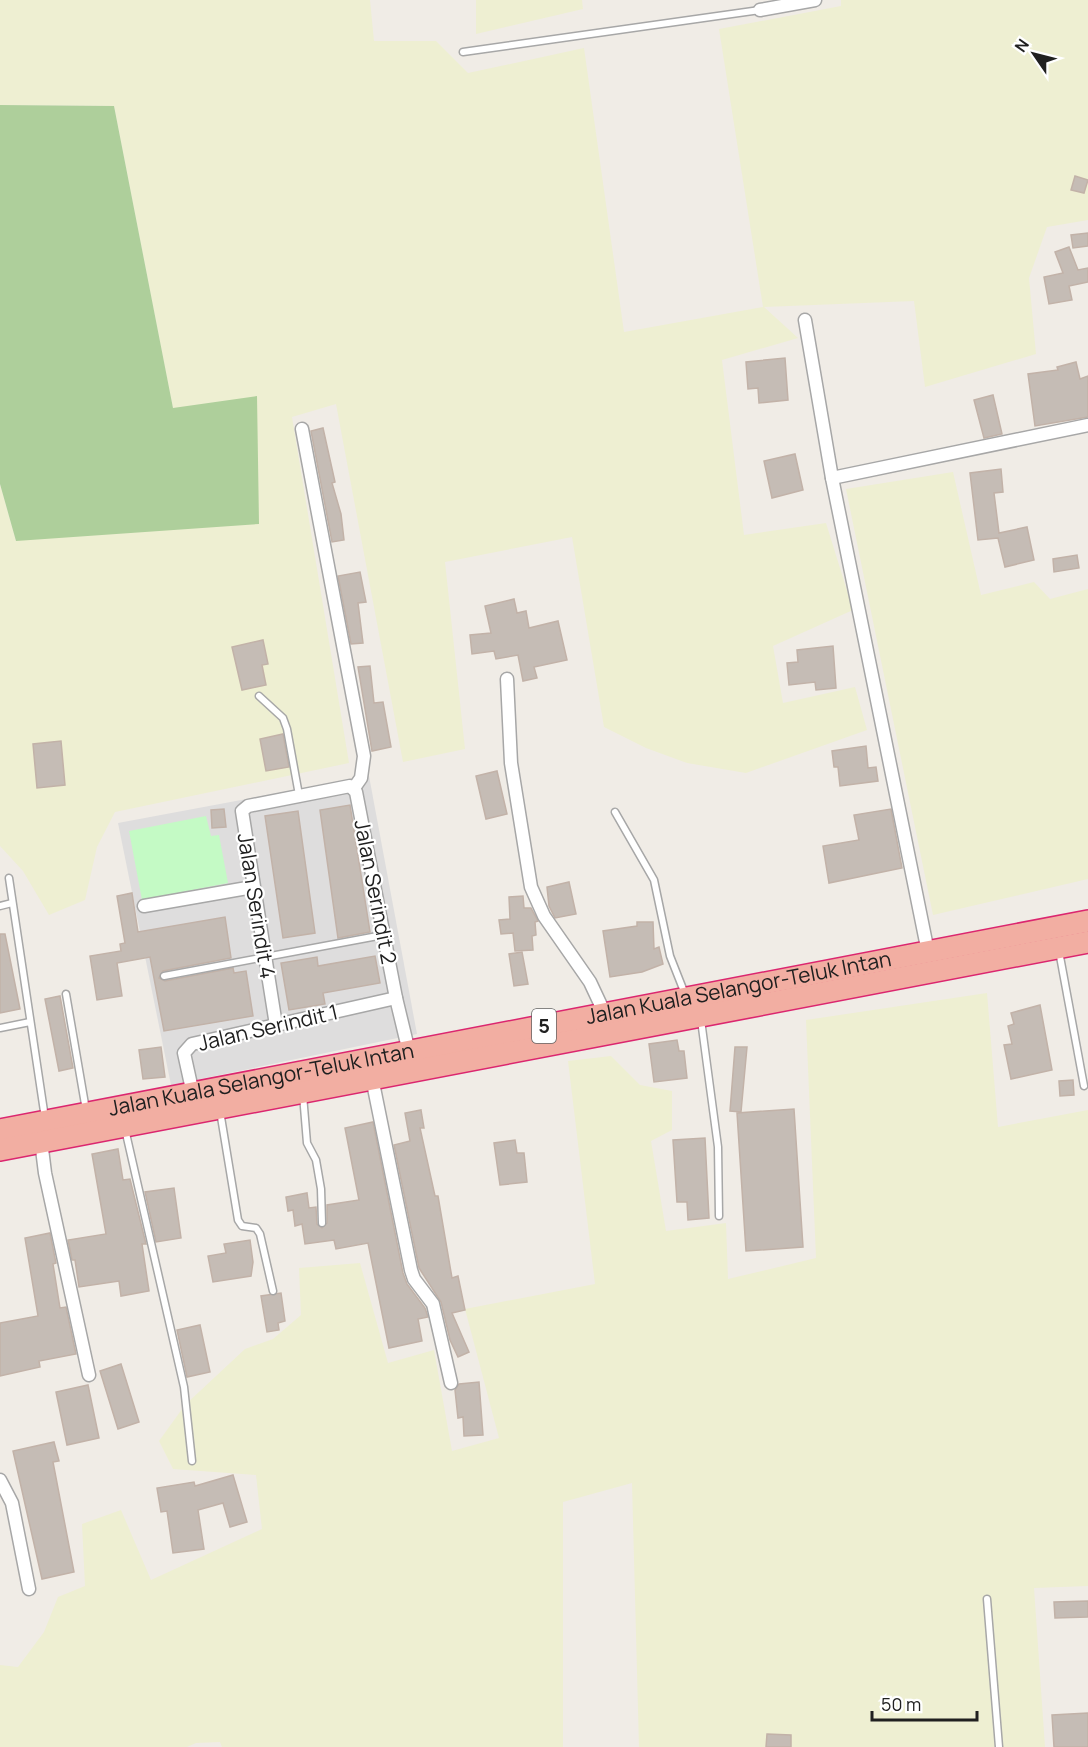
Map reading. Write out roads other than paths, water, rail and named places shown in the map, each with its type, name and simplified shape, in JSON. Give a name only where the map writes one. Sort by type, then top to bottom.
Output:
[{"type":"highway","name":"Jalan Kuala Selangor-Teluk Intan","points":[[0,1150],[87,1114],[1088,921]]},
{"type":"highway","name":"Jalan Kuala Selangor-Teluk Intan","points":[[0,1130],[44,1132],[125,1126],[1088,942]]},
{"type":"street","points":[[760,10],[815,0]]},
{"type":"street","points":[[804,320],[832,478],[928,952]]},
{"type":"street","points":[[832,478],[1088,425]]},
{"type":"street","points":[[299,795],[346,786],[354,788],[362,778],[364,756],[302,429]]},
{"type":"street","points":[[507,679],[511,763],[531,887],[544,916],[590,982],[605,1014]]},
{"type":"street","name":"Jalan Serindit 2","points":[[354,788],[409,1052]]},
{"type":"street","name":"Jalan Serindit 4","points":[[276,1025],[242,811],[248,806],[299,795]]},
{"type":"street","points":[[144,906],[253,887]]},
{"type":"street","name":"Jalan Serindit 1","points":[[193,1094],[184,1057],[188,1047],[396,998]]},
{"type":"street","points":[[372,1078],[411,1270],[414,1279],[434,1304],[451,1383]]},
{"type":"street","points":[[44,1132],[45,1173],[89,1375]]},
{"type":"street","points":[[0,1480],[12,1503],[29,1589]]},
{"type":"lane","points":[[463,52],[760,10]]},
{"type":"lane","points":[[258,696],[283,718],[299,795]]},
{"type":"lane","points":[[615,812],[654,880],[665,938],[686,999]]},
{"type":"lane","points":[[9,878],[44,1132]]},
{"type":"lane","points":[[0,906],[12,903]]},
{"type":"lane","points":[[164,976],[383,935]]},
{"type":"lane","points":[[1058,947],[1084,1086]]},
{"type":"lane","points":[[66,994],[87,1114]]},
{"type":"lane","points":[[700,1016],[718,1147],[719,1216]]},
{"type":"lane","points":[[0,1028],[30,1022]]},
{"type":"lane","points":[[302,1092],[307,1143],[316,1160],[321,1189],[322,1223]]},
{"type":"lane","points":[[219,1108],[238,1220],[242,1226],[256,1228],[260,1234],[273,1291]]},
{"type":"lane","points":[[125,1126],[184,1387],[192,1461]]},
{"type":"lane","points":[[987,1599],[999,1747]]}]
